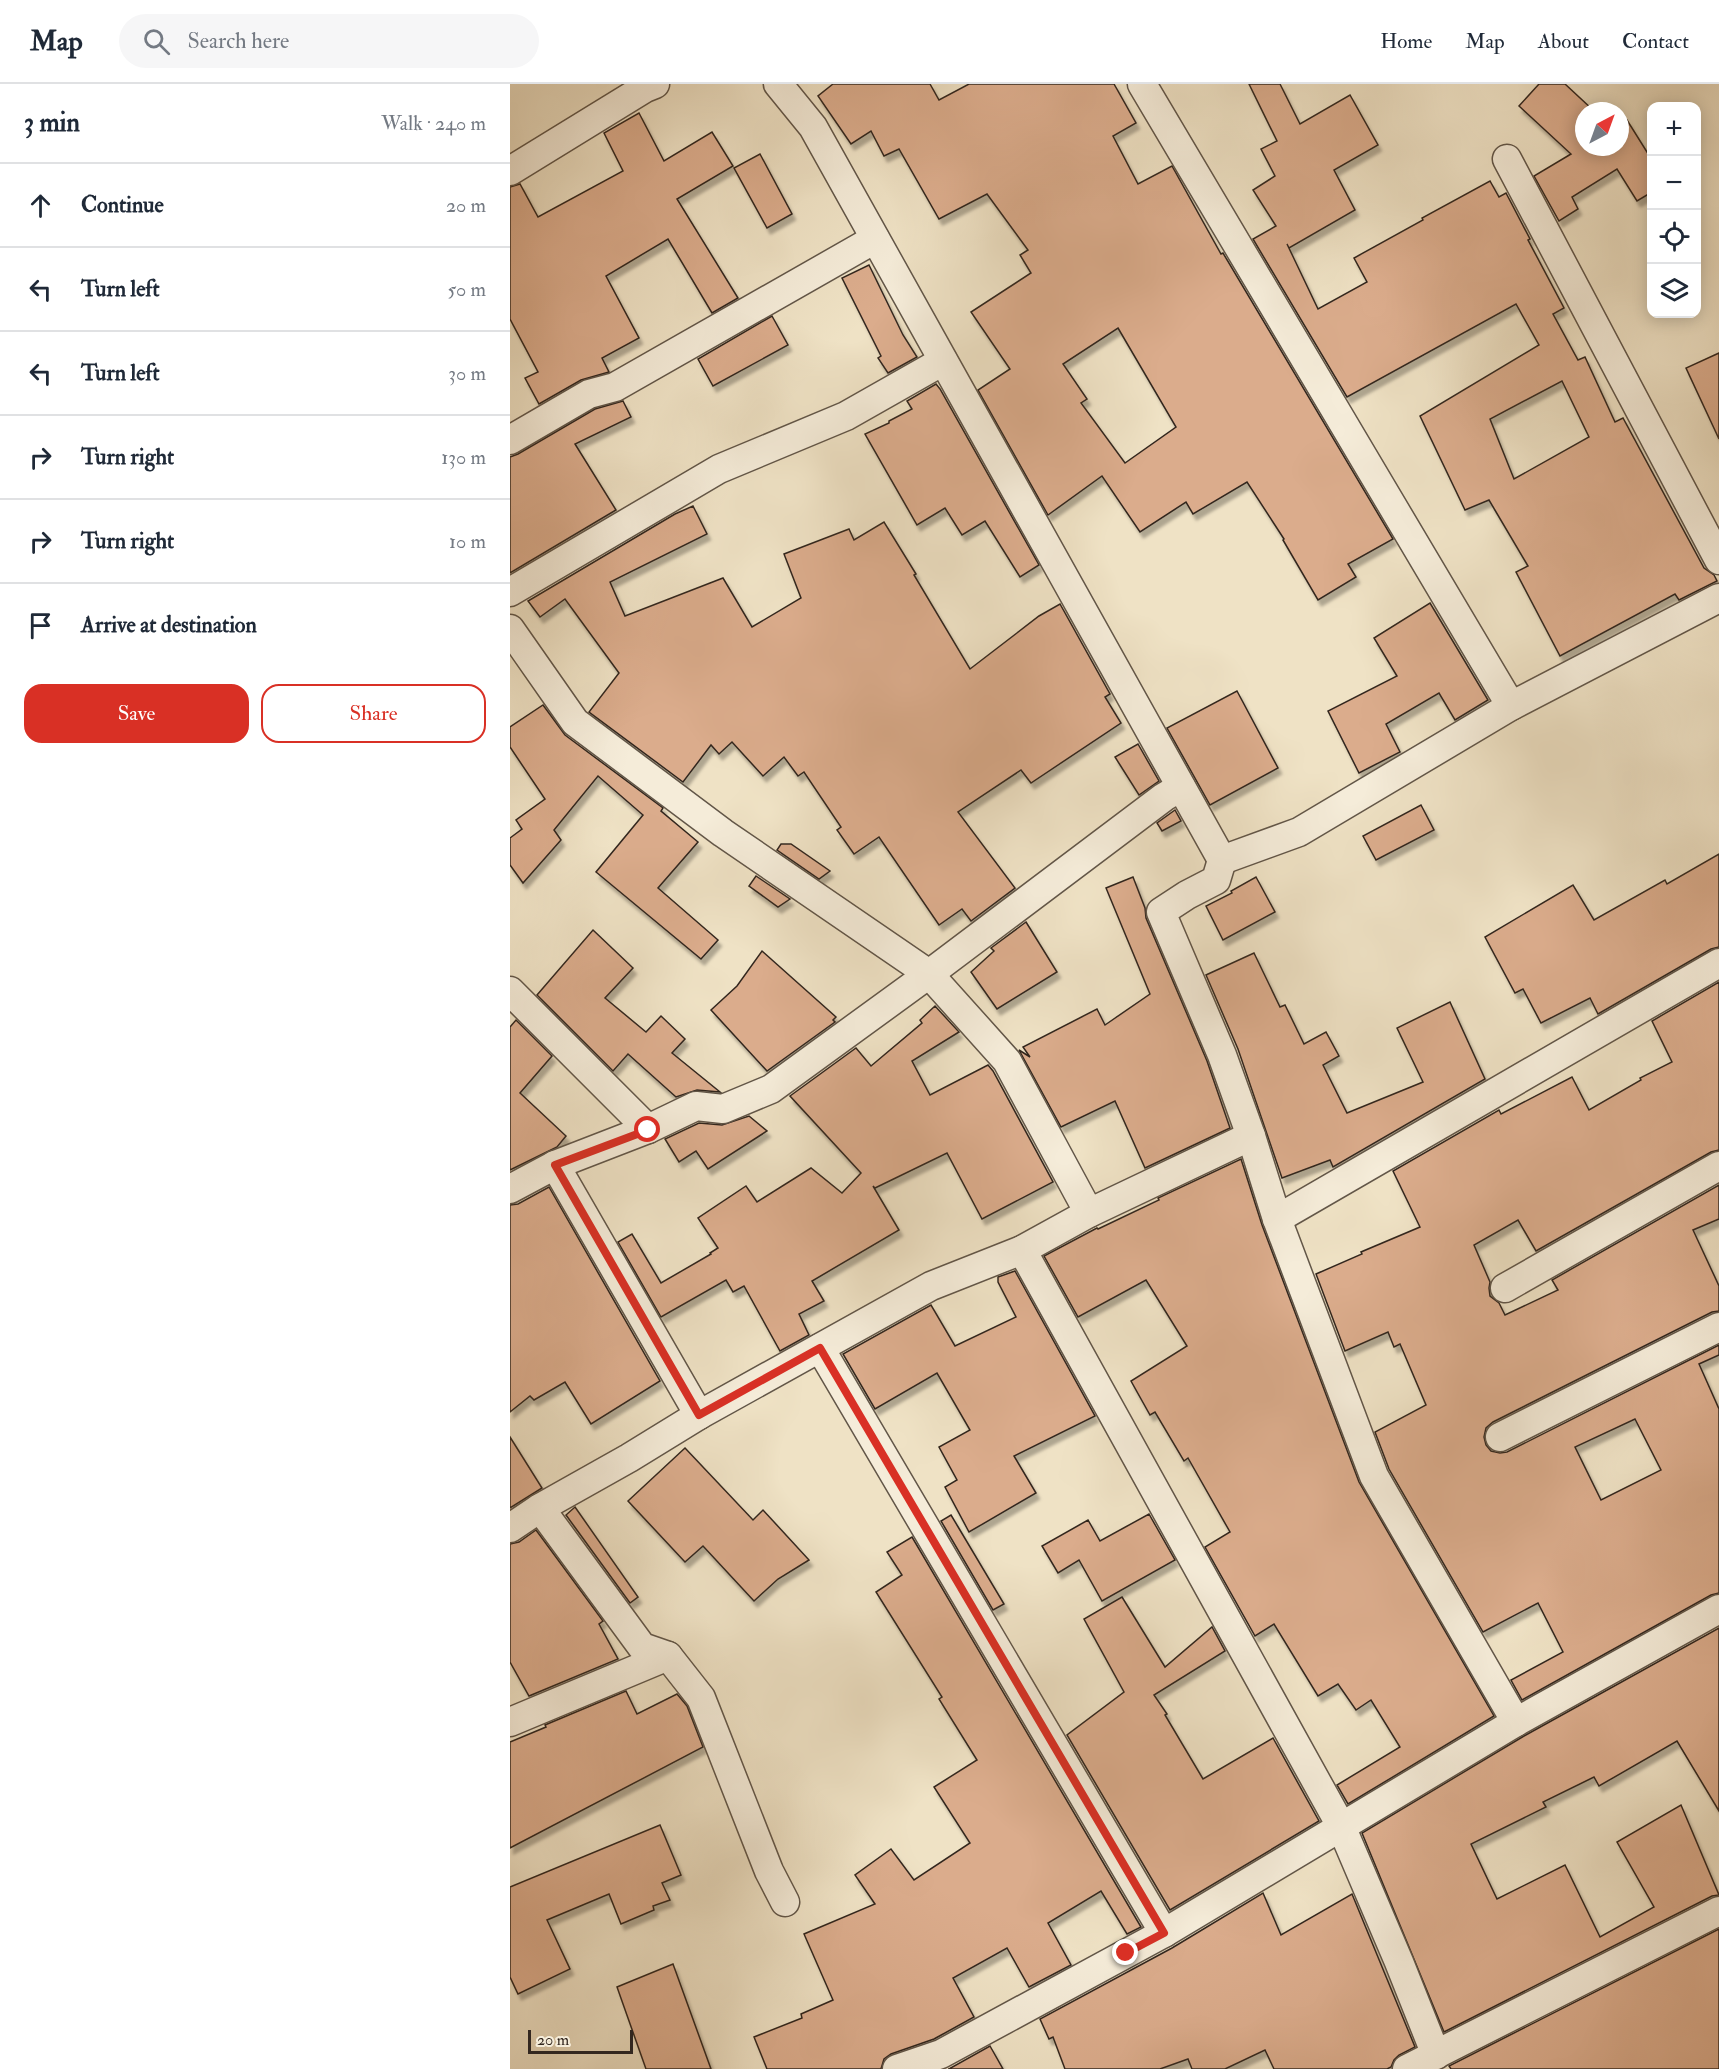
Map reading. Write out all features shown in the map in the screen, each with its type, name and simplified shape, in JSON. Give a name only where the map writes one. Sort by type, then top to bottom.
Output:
[{"type":"street","points":[[778,84],[813,128],[1222,860],[1216,880],[1186,895],[1161,912],[1221,1055],[1251,1136],[1277,1219],[1374,1476],[1516,1722]]},
{"type":"street","points":[[1142,84],[1511,706]]},
{"type":"street","points":[[510,171],[648,85]]},
{"type":"street","points":[[1507,159],[1719,560]]},
{"type":"street","points":[[510,440],[590,394],[615,387],[875,239]]},
{"type":"street","points":[[510,592],[719,469],[846,416],[943,361]]},
{"type":"street","points":[[1222,860],[1299,832],[1511,706],[1719,598]]},
{"type":"street","points":[[510,629],[575,722],[723,833],[929,974],[1007,1061],[1089,1213]]},
{"type":"street","points":[[510,1189],[555,1165],[648,1130],[696,1106],[723,1110],[771,1089],[929,974],[1164,797],[1181,787]]},
{"type":"street","points":[[1277,1219],[1719,963]]},
{"type":"street","points":[[510,992],[648,1130]]},
{"type":"street","points":[[510,1528],[699,1415],[931,1286],[1022,1250],[1089,1213],[1251,1136]]},
{"type":"street","points":[[555,1165],[699,1415]]},
{"type":"street","points":[[1505,1288],[1719,1166]]},
{"type":"street","points":[[1022,1250],[1341,1826],[1400,1962],[1436,2055]]},
{"type":"street","points":[[1500,1437],[1719,1327]]},
{"type":"street","points":[[820,1348],[1164,1933]]},
{"type":"street","points":[[540,1508],[642,1647],[668,1656],[701,1698],[769,1871],[785,1902]]},
{"type":"street","points":[[897,2069],[941,2054],[1164,1933],[1516,1722],[1719,1609]]},
{"type":"street","points":[[510,1722],[668,1656]]},
{"type":"street","points":[[1407,2069],[1719,1911]]},
{"type":"building","points":[[833,84],[930,84],[939,100],[969,84],[1114,84],[1136,123],[1113,136],[1138,184],[1172,166],[1221,254],[1223,253],[1393,539],[1348,564],[1356,577],[1318,600],[1284,539],[1247,482],[1193,514],[1186,502],[1140,532],[1102,476],[1048,515],[978,390],[1010,369],[971,312],[1031,273],[1020,255],[1028,250],[987,194],[939,219],[899,149],[884,156],[871,131],[851,144],[818,96]],"holes":[[[1118,328],[1176,427],[1125,463],[1081,403],[1087,399],[1063,364]]]},
{"type":"building","points":[[1249,84],[1280,84],[1300,124],[1350,95],[1378,145],[1334,170],[1355,210],[1289,248],[1287,244],[1318,309],[1367,282],[1354,258],[1490,181],[1499,197],[1506,193],[1564,308],[1553,314],[1578,360],[1585,357],[1615,422],[1623,418],[1704,568],[1714,575],[1717,581],[1679,600],[1675,594],[1560,656],[1516,572],[1528,566],[1489,500],[1465,510],[1420,416],[1539,345],[1516,304],[1347,397],[1253,239],[1276,226],[1253,190],[1275,176],[1261,149],[1277,141]],"holes":[[[1562,381],[1589,437],[1514,479],[1490,419]]]},
{"type":"building","points":[[1539,84],[1565,84],[1584,102],[1575,102],[1575,156],[1629,156],[1629,123],[1647,152],[1647,195],[1637,201],[1617,169],[1572,197],[1578,209],[1559,221],[1534,176],[1571,154],[1519,106]]},
{"type":"building","points":[[639,113],[664,161],[712,132],[733,166],[677,199],[738,298],[712,313],[668,239],[606,276],[639,338],[602,358],[609,372],[581,380],[539,404],[525,378],[538,372],[510,319],[510,187],[520,184],[538,217],[623,171],[604,133]]},
{"type":"building","points":[[760,154],[792,214],[767,228],[734,168]]},
{"type":"building","points":[[869,265],[903,335],[917,357],[888,373],[878,358],[881,356],[842,278]]},
{"type":"building","points":[[772,316],[788,345],[713,386],[698,359]]},
{"type":"building","points":[[1719,353],[1719,439],[1686,368]]},
{"type":"building","points":[[936,384],[1039,565],[1020,577],[985,521],[962,535],[945,508],[917,525],[865,434],[912,409],[907,401]]},
{"type":"building","points":[[623,401],[631,417],[575,444],[616,510],[510,573],[510,457],[595,409]]},
{"type":"building","points":[[693,506],[707,534],[610,582],[625,616],[723,578],[752,627],[801,598],[784,554],[849,529],[854,540],[884,522],[970,669],[1039,616],[1060,604],[1110,694],[1105,697],[1121,723],[1031,783],[1021,770],[958,812],[1015,888],[971,921],[962,909],[939,925],[879,837],[854,854],[837,830],[841,827],[804,772],[798,776],[784,757],[763,776],[732,742],[719,754],[711,745],[683,782],[589,712],[619,673],[565,599],[540,617],[528,601],[675,514]]},
{"type":"building","points":[[1430,603],[1488,700],[1455,720],[1439,693],[1386,724],[1400,752],[1359,773],[1328,711],[1397,676],[1374,638]]},
{"type":"building","points":[[1237,691],[1278,768],[1210,805],[1167,728]]},
{"type":"building","points":[[543,705],[565,735],[663,808],[661,811],[698,842],[658,888],[718,940],[701,959],[596,872],[643,815],[598,776],[554,830],[561,840],[523,883],[510,865],[510,838],[522,829],[516,820],[545,799],[510,747],[510,727]]},
{"type":"building","points":[[1138,744],[1159,781],[1139,795],[1115,757]]},
{"type":"building","points":[[1421,805],[1434,830],[1376,860],[1363,836]]},
{"type":"building","points":[[1175,810],[1181,821],[1162,831],[1157,823]]},
{"type":"building","points":[[781,844],[791,844],[830,871],[819,879],[777,850]]},
{"type":"building","points":[[1719,854],[1719,947],[1711,949],[1598,1014],[1590,998],[1541,1023],[1523,989],[1515,993],[1485,937],[1573,885],[1594,920],[1665,880],[1667,884]]},
{"type":"building","points":[[756,876],[790,899],[778,907],[749,886]]},
{"type":"building","points":[[1133,877],[1145,908],[1146,918],[1207,1061],[1230,1128],[1145,1168],[1115,1101],[1061,1127],[1019,1050],[1030,1057],[1023,1047],[1097,1009],[1105,1025],[1150,994],[1106,888]]},
{"type":"building","points":[[1256,877],[1275,912],[1223,940],[1206,906]]},
{"type":"building","points":[[1026,922],[1057,972],[997,1009],[971,972],[994,951],[991,948]]},
{"type":"building","points":[[593,930],[633,968],[605,998],[646,1032],[661,1016],[685,1039],[672,1053],[720,1092],[697,1090],[676,1097],[628,1054],[613,1071],[537,995]]},
{"type":"building","points":[[762,951],[836,1017],[833,1020],[835,1022],[767,1071],[711,1010],[737,986]]},
{"type":"building","points":[[1254,953],[1280,1007],[1285,1005],[1304,1044],[1326,1032],[1339,1056],[1323,1065],[1347,1113],[1423,1082],[1397,1028],[1450,1002],[1485,1079],[1333,1167],[1330,1160],[1282,1178],[1238,1049],[1206,975]]},
{"type":"building","points":[[1719,982],[1719,1150],[1711,1152],[1536,1251],[1518,1220],[1474,1245],[1490,1282],[1490,1296],[1499,1303],[1505,1315],[1558,1290],[1552,1280],[1719,1185],[1719,1219],[1693,1230],[1719,1286],[1719,1311],[1712,1312],[1493,1422],[1486,1428],[1484,1437],[1491,1451],[1507,1452],[1719,1345],[1719,1355],[1699,1364],[1719,1409],[1719,1593],[1711,1595],[1522,1700],[1511,1680],[1563,1652],[1538,1603],[1483,1632],[1389,1469],[1375,1432],[1426,1405],[1400,1344],[1394,1347],[1388,1332],[1345,1351],[1316,1274],[1420,1227],[1393,1171],[1499,1110],[1501,1114],[1572,1077],[1589,1110],[1641,1080],[1640,1078],[1672,1062],[1652,1021]],"holes":[[[1635,1419],[1661,1470],[1601,1500],[1575,1447]]]},
{"type":"building","points":[[935,1006],[959,1032],[912,1061],[930,1095],[988,1065],[1053,1182],[982,1219],[947,1153],[875,1188],[873,1186],[899,1230],[812,1281],[824,1301],[799,1314],[809,1335],[780,1351],[744,1286],[733,1292],[726,1280],[661,1317],[618,1242],[632,1234],[661,1283],[718,1248],[698,1218],[746,1186],[757,1202],[811,1168],[842,1193],[861,1173],[790,1096],[856,1048],[871,1066],[922,1023],[920,1020]]},
{"type":"building","points":[[516,1020],[552,1056],[520,1093],[566,1136],[557,1147],[510,1170],[510,1027]]},
{"type":"building","points":[[749,1116],[767,1131],[708,1169],[696,1151],[679,1162],[665,1139],[699,1123],[722,1125]]},
{"type":"building","points":[[1241,1159],[1262,1225],[1359,1482],[1494,1716],[1348,1804],[1337,1785],[1400,1747],[1371,1700],[1356,1710],[1338,1684],[1318,1696],[1274,1624],[1255,1636],[1205,1547],[1230,1532],[1188,1458],[1184,1461],[1155,1412],[1150,1415],[1131,1381],[1187,1346],[1146,1280],[1078,1317],[1044,1256]]},
{"type":"building","points":[[549,1187],[660,1381],[591,1424],[565,1382],[534,1400],[530,1396],[510,1412],[510,1205],[518,1204]]},
{"type":"building","points":[[1015,1271],[1095,1416],[1014,1456],[1036,1493],[969,1532],[945,1487],[957,1480],[939,1447],[970,1430],[937,1373],[875,1409],[843,1354],[931,1305],[955,1346],[1016,1317],[998,1282],[998,1277]]},
{"type":"building","points":[[510,1437],[542,1488],[510,1508]]},
{"type":"building","points":[[685,1448],[753,1520],[763,1510],[809,1560],[778,1579],[754,1601],[703,1546],[685,1562],[628,1501]]},
{"type":"building","points":[[575,1507],[638,1597],[630,1603],[566,1515]]},
{"type":"building","points":[[1149,1514],[1175,1560],[1102,1601],[1079,1560],[1058,1573],[1042,1546],[1088,1520],[1100,1541]]},
{"type":"building","points":[[951,1515],[1004,1604],[993,1610],[941,1521]]},
{"type":"building","points":[[536,1530],[603,1621],[599,1624],[618,1659],[529,1696],[510,1662],[510,1544],[519,1542]]},
{"type":"building","points":[[912,1537],[1141,1927],[1127,1934],[1101,1891],[1048,1923],[1071,1965],[1029,1987],[1007,1948],[953,1978],[974,2017],[934,2039],[891,2054],[884,2059],[881,2069],[767,2069],[754,2037],[802,2018],[801,2014],[833,2000],[804,1934],[875,1904],[855,1875],[891,1849],[914,1880],[970,1843],[934,1787],[977,1760],[939,1699],[942,1697],[876,1592],[902,1575],[887,1552]]},
{"type":"building","points":[[1122,1597],[1165,1667],[1212,1627],[1225,1651],[1154,1695],[1203,1779],[1273,1738],[1319,1821],[1170,1910],[1067,1735],[1124,1692],[1084,1619]]},
{"type":"building","points":[[1719,1628],[1719,1811],[1677,1741],[1599,1786],[1594,1777],[1543,1802],[1546,1807],[1471,1844],[1497,1899],[1565,1865],[1600,1937],[1654,1907],[1617,1842],[1681,1805],[1719,1895],[1712,1896],[1444,2032],[1362,1833],[1524,1736]]},
{"type":"building","points":[[626,1691],[637,1714],[677,1694],[687,1706],[703,1747],[510,1848],[510,1742]]},
{"type":"building","points":[[660,1825],[681,1875],[662,1883],[670,1900],[653,1906],[654,1910],[621,1924],[609,1894],[547,1920],[570,1969],[518,1994],[510,1977],[510,1887]]},
{"type":"building","points":[[1263,1893],[1281,1935],[1352,1894],[1415,2047],[1399,2055],[1387,2069],[1274,2069],[1265,2050],[1225,2069],[1192,2069],[1188,2059],[1160,2069],[1065,2069],[1053,2037],[1049,2039],[1040,2019],[1172,1948]]},
{"type":"building","points":[[1719,1929],[1719,2069],[1451,2069],[1449,2066]]},
{"type":"building","points":[[673,1964],[711,2069],[646,2069],[617,1987]]},
{"type":"building","points":[[990,2046],[1003,2069],[949,2069]]},
{"type":"route","points":[[648,1130],[555,1165],[699,1415],[820,1348],[1164,1933],[1126,1953]]}]
